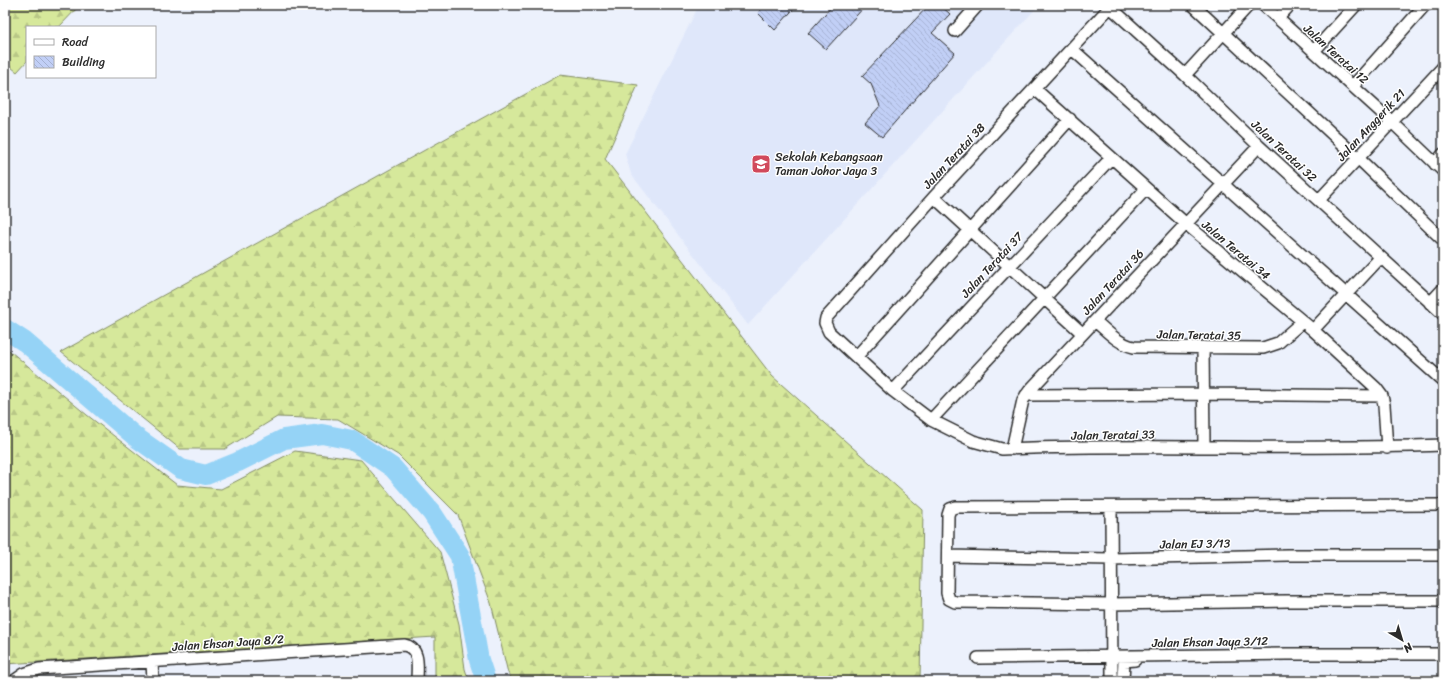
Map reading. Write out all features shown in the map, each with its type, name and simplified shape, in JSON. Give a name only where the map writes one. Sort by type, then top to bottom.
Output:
[{"type":"street","points":[[955,31],[978,5]]},
{"type":"street","points":[[1193,5],[1358,158],[1443,240]]},
{"type":"street","points":[[1185,75],[1249,5]]},
{"type":"street","name":"Jalan Teratai 12","points":[[1263,5],[1353,86],[1439,167]]},
{"type":"street","points":[[1278,18],[1290,5]]},
{"type":"street","points":[[1314,51],[1356,5]]},
{"type":"street","points":[[1353,86],[1425,5]]},
{"type":"street","name":"Jalan Teratai 38","points":[[826,327],[826,318],[934,197],[1072,49],[1109,6]]},
{"type":"street","name":"Jalan Teratai 32","points":[[1109,6],[1185,75],[1258,146],[1443,314]]},
{"type":"street","points":[[1072,49],[1443,382]]},
{"type":"street","name":"Jalan Anggerik 21","points":[[1319,200],[1443,67]]},
{"type":"street","name":"Jalan Teratai 34","points":[[1035,89],[1185,224],[1313,330],[1376,388],[1382,396]]},
{"type":"street","points":[[856,357],[1070,120]]},
{"type":"street","name":"Jalan Teratai 36","points":[[1012,449],[1023,400],[1026,395],[1082,333],[1095,321],[1258,146]]},
{"type":"street","points":[[1439,167],[1443,154]]},
{"type":"street","name":"Jalan Teratai 37","points":[[894,391],[1110,158]]},
{"type":"street","points":[[931,420],[1146,189]]},
{"type":"street","points":[[934,197],[1082,333]]},
{"type":"street","points":[[1313,330],[1380,258]]},
{"type":"street","points":[[1430,303],[1443,289]]},
{"type":"street","name":"Jalan Teratai 35","points":[[1095,321],[1126,346],[1263,348],[1271,346],[1284,339],[1302,322]]},
{"type":"street","name":"Jalan Teratai 33","points":[[826,327],[828,332],[894,391],[931,420],[974,441],[993,448],[1204,446],[1387,448],[1443,445]]},
{"type":"street","points":[[1203,347],[1204,446]]},
{"type":"street","points":[[1026,395],[1204,394],[1382,396],[1387,448]]},
{"type":"street","points":[[1111,506],[1112,681]]},
{"type":"street","points":[[1443,506],[956,507],[948,512],[947,597],[955,602],[1111,604],[1287,601],[1443,601]]},
{"type":"street","name":"Jalan EJ 3/13","points":[[948,556],[1111,558],[1287,555],[1443,555]]},
{"type":"street","name":"Jalan Ehsan Jaya 8/2","points":[[14,681],[24,674],[39,669],[404,645],[411,647],[416,654],[417,681]]},
{"type":"street","name":"Jalan Ehsan Jaya 3/12","points":[[978,658],[1443,654]]},
{"type":"street","points":[[1123,681],[1124,660],[1443,660]]},
{"type":"street","points":[[152,662],[153,681]]},
{"type":"shaded area","name":"Sekolah Kebangsaan Taman Johor Jaya 3","points":[[699,5],[1039,5],[748,325],[631,174],[625,154]]},
{"type":"green space","points":[[5,5],[80,5],[60,26],[26,26],[26,62],[17,72],[5,62]]},
{"type":"green space","points":[[560,75],[638,85],[605,159],[772,376],[923,510],[920,681],[513,681],[508,673],[491,603],[458,515],[398,455],[338,419],[277,417],[225,449],[180,449],[61,352]]},
{"type":"green space","points":[[5,347],[87,415],[177,485],[221,489],[295,451],[361,460],[440,552],[459,624],[465,669],[469,681],[435,681],[435,637],[5,664]]},
{"type":"building","points":[[765,5],[797,5],[775,30],[758,13]]},
{"type":"building","points":[[833,5],[866,5],[826,49],[808,33]]},
{"type":"building","points":[[929,5],[940,5],[950,14],[932,33],[955,53],[882,137],[865,123],[880,106],[871,84],[862,76]]},
{"type":"waterway","points":[[5,329],[25,342],[137,438],[181,469],[206,475],[238,462],[284,439],[322,434],[352,440],[393,468],[432,513],[460,556],[479,660],[486,681]]},
{"type":"place","name":"Sekolah Kebangsaan Taman Johor Jaya 3","points":[[761,164]]}]
